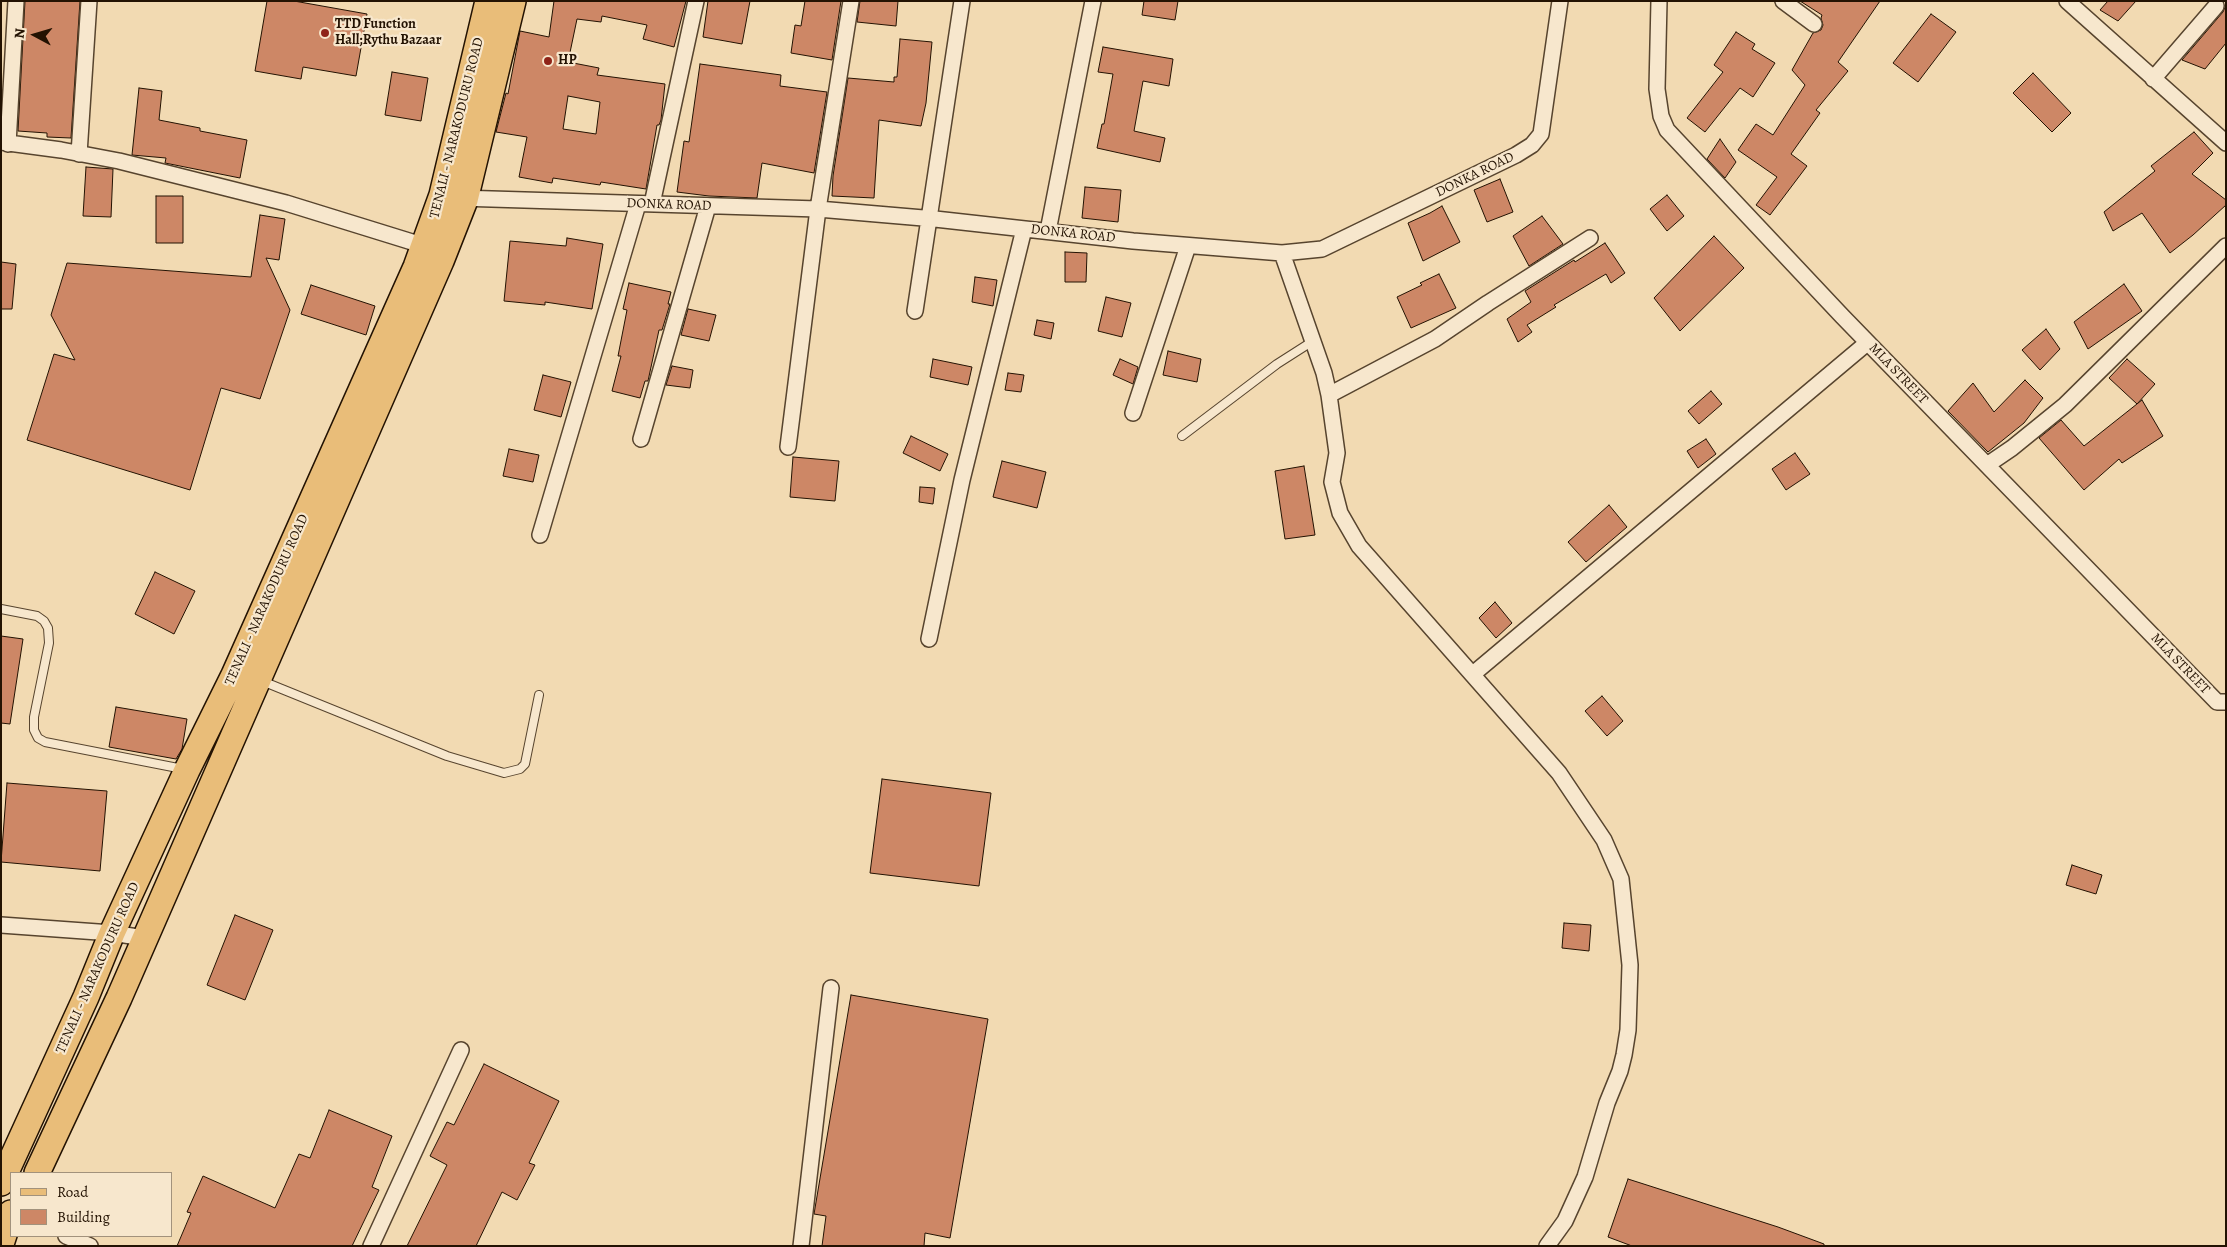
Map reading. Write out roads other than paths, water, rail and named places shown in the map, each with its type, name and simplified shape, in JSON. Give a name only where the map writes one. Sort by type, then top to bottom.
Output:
[{"type":"main road","name":"TENALI - NARAKODURU ROAD","points":[[1,1183],[13,1148],[86,997],[112,933],[187,770],[234,675],[324,471],[402,302],[425,246],[454,198],[488,1]]},
{"type":"main road","name":"TENALI - NARAKODURU ROAD","points":[[37,1172],[114,1007],[428,290],[513,1]]},
{"type":"main road","points":[[1,1244],[10,1216]]},
{"type":"street","points":[[16,1],[4,143],[61,150],[118,161],[286,203],[425,246]]},
{"type":"street","points":[[79,154],[89,1]]},
{"type":"street","points":[[540,535],[645,204],[696,1]]},
{"type":"street","points":[[788,447],[818,209],[851,1]]},
{"type":"street","points":[[915,312],[962,1]]},
{"type":"street","points":[[1048,231],[1093,1]]},
{"type":"street","name":"DONKA ROAD","points":[[454,198],[818,209],[928,218],[1188,246],[1282,253],[1322,249],[1516,155],[1532,145],[1541,134],[1560,1]]},
{"type":"street","name":"MLA STREET","points":[[1659,1],[1657,89],[1661,116],[1667,130],[1867,343],[2217,702],[2226,702]]},
{"type":"street","points":[[1783,1],[1814,24]]},
{"type":"street","points":[[2067,1],[2226,143]]},
{"type":"street","points":[[2153,79],[2216,6]]},
{"type":"street","points":[[641,439],[708,206]]},
{"type":"street","points":[[929,639],[962,480],[1024,229]]},
{"type":"street","points":[[1330,395],[1435,339],[1590,238]]},
{"type":"street","points":[[1133,414],[1188,246]]},
{"type":"street","points":[[1987,465],[2012,448],[2065,405],[2226,246]]},
{"type":"street","points":[[1282,253],[1330,395],[1337,453],[1332,482],[1340,514],[1359,546],[1559,774],[1604,840],[1621,879],[1630,965],[1628,1030],[1624,1056],[1604,1113],[1585,1177],[1565,1221],[1547,1246]]},
{"type":"street","points":[[1473,674],[1867,343]]},
{"type":"street","points":[[1,925],[112,933],[144,938]]},
{"type":"street","points":[[800,1246],[831,988]]},
{"type":"street","points":[[371,1246],[461,1050]]},
{"type":"street","points":[[68,1237],[90,1246]]},
{"type":"lane","points":[[1182,436],[1277,364],[1313,341]]},
{"type":"lane","points":[[1,609],[37,616],[44,621],[48,628],[49,643],[34,717],[34,730],[38,738],[45,742],[187,770]]},
{"type":"lane","points":[[258,679],[447,756],[504,773],[520,769],[525,764],[539,695]]},
{"type":"place","name":"TTD Function Hall;Rythu Bazaar","points":[[325,33]]},
{"type":"place","name":"HP","points":[[548,61]]}]
